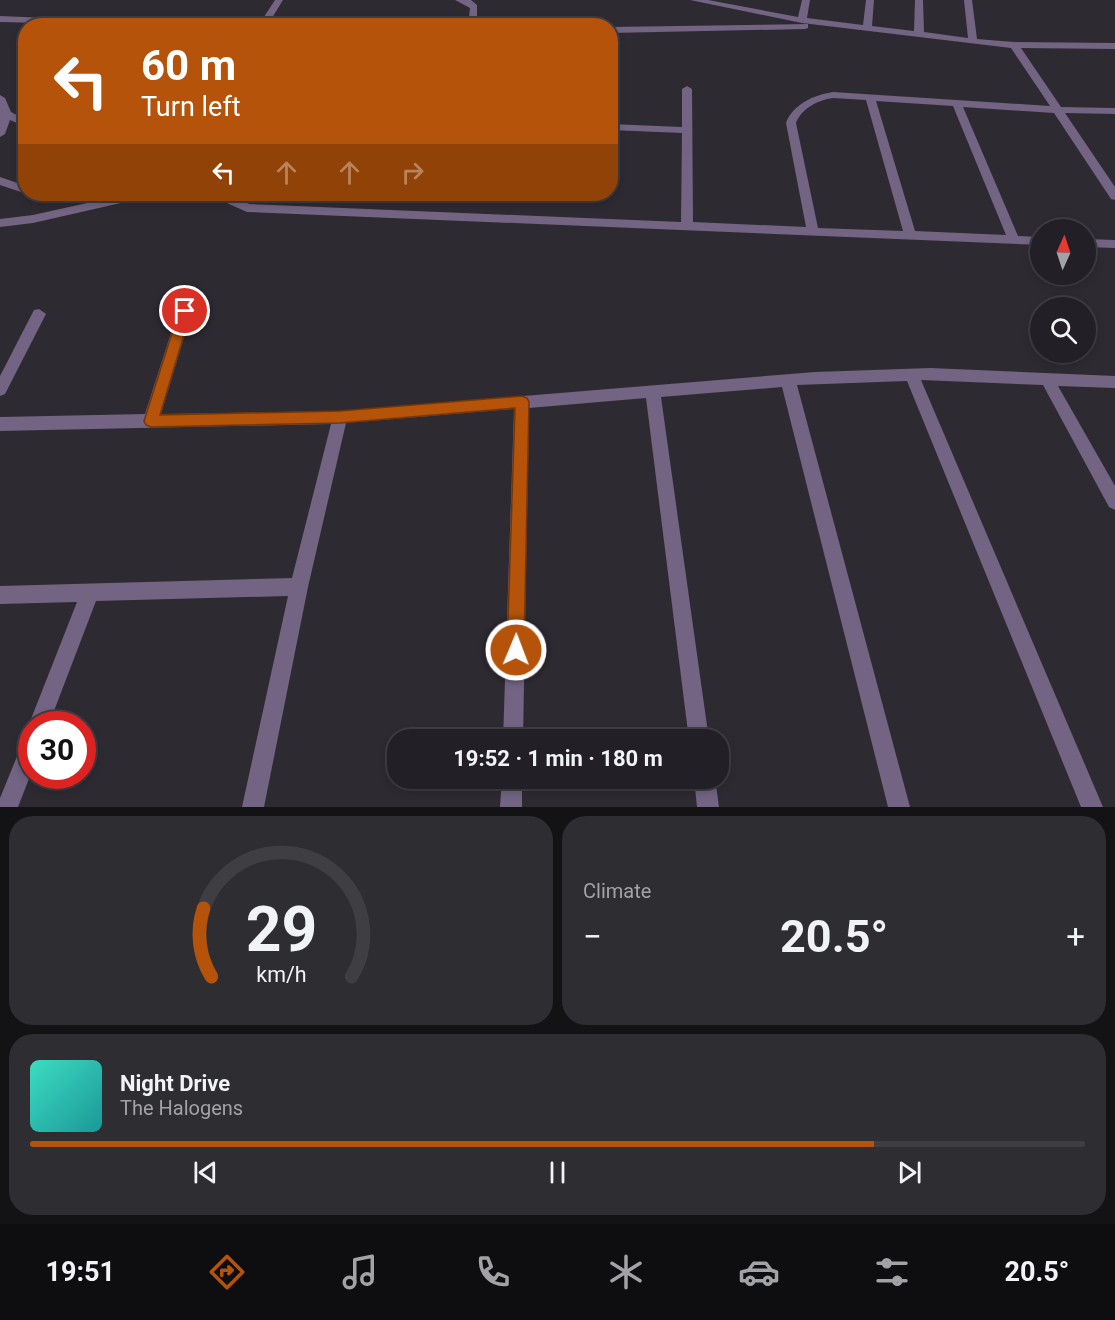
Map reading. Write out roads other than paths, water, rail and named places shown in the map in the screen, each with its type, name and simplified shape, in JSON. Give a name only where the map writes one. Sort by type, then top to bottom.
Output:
[{"type":"street","points":[[267,18],[279,0]]},
{"type":"street","points":[[459,0],[467,1],[474,7],[473,18]]},
{"type":"street","points":[[802,20],[806,0]]},
{"type":"street","points":[[867,29],[870,0]]},
{"type":"street","points":[[919,0],[919,35]]},
{"type":"street","points":[[968,0],[973,41]]},
{"type":"street","points":[[700,1],[742,5],[802,20],[919,35],[1014,45],[1110,47],[1115,58]]},
{"type":"street","points":[[1,21],[18,22]]},
{"type":"street","points":[[618,30],[785,28],[832,24]]},
{"type":"street","points":[[1014,45],[1115,196]]},
{"type":"street","points":[[687,89],[687,226]]},
{"type":"street","points":[[813,231],[791,123],[792,117],[823,96],[1059,110],[1115,111]]},
{"type":"street","points":[[870,97],[910,234]]},
{"type":"street","points":[[0,98],[7,114],[18,120]]},
{"type":"street","points":[[957,104],[1014,240]]},
{"type":"street","points":[[0,134],[7,114]]},
{"type":"street","points":[[618,127],[687,130]]},
{"type":"street","points":[[0,182],[18,188]]},
{"type":"street","points":[[0,223],[33,219],[112,201]]},
{"type":"street","points":[[234,201],[247,208],[1030,241]]},
{"type":"street","points":[[1096,243],[1115,244]]},
{"type":"street","points":[[151,421],[185,311]]},
{"type":"street","points":[[0,390],[39,314]]},
{"type":"street","points":[[0,423],[340,417],[788,380],[912,375],[1115,382]]},
{"type":"street","points":[[912,375],[1092,807]]},
{"type":"street","points":[[1047,379],[1115,502]]},
{"type":"street","points":[[788,380],[899,807]]},
{"type":"street","points":[[653,391],[698,729]]},
{"type":"street","points":[[513,729],[522,402]]},
{"type":"street","points":[[253,807],[298,587],[340,417]]},
{"type":"street","points":[[0,595],[298,587]]},
{"type":"street","points":[[44,711],[90,593]]},
{"type":"street","points":[[7,807],[18,779]]},
{"type":"street","points":[[511,807],[512,789]]},
{"type":"street","points":[[706,789],[708,807]]}]
